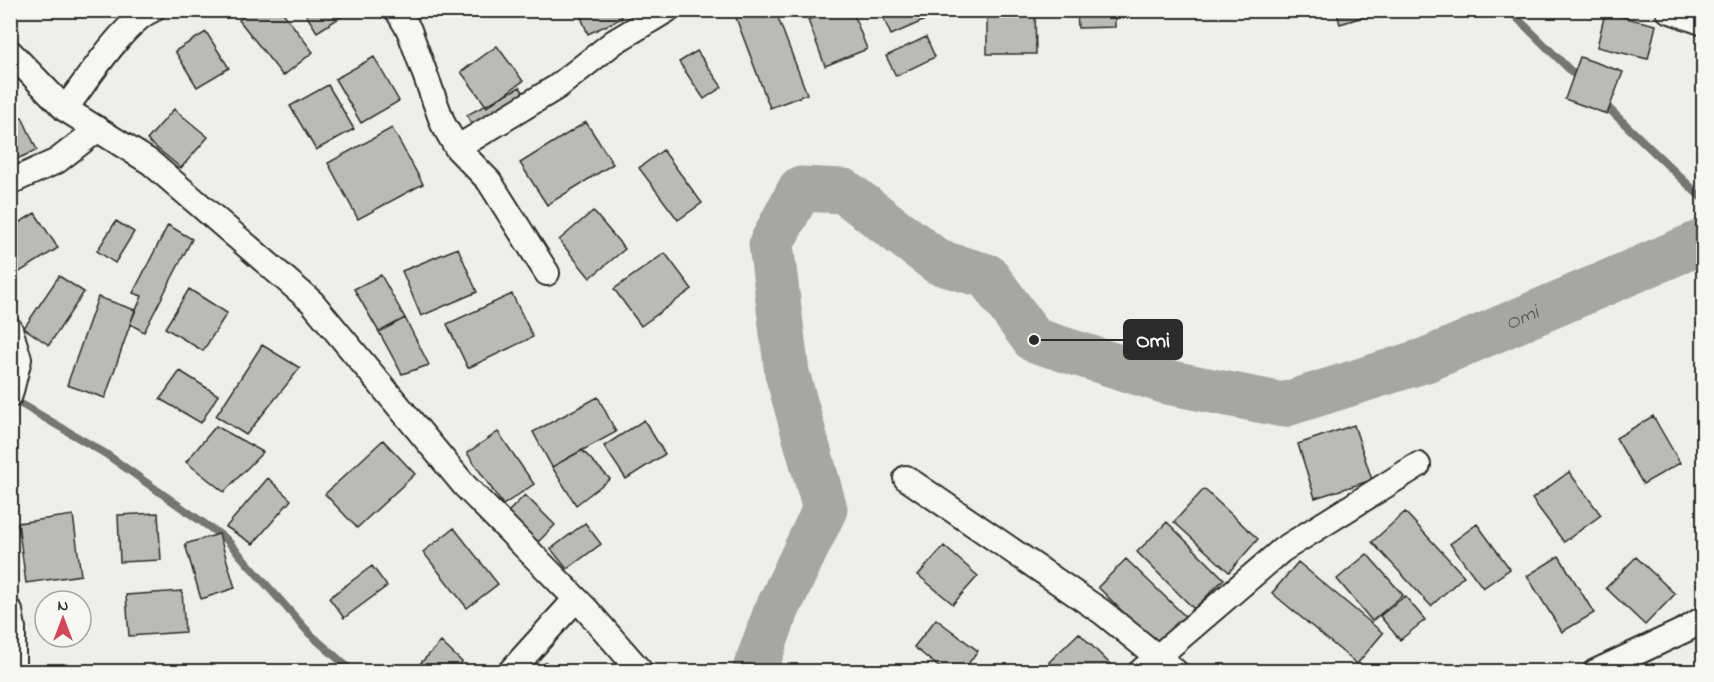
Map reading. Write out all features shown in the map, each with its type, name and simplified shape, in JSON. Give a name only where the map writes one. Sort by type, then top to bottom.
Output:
[{"type":"street","points":[[65,109],[120,37],[144,14],[152,10]]},
{"type":"street","points":[[397,10],[409,30],[442,124],[457,148],[489,182],[547,273]]},
{"type":"street","points":[[457,148],[557,87],[614,42],[668,10]]},
{"type":"street","points":[[1668,10],[1704,23]]},
{"type":"street","points":[[10,51],[65,109],[150,162],[312,302],[465,486],[576,599],[641,672]]},
{"type":"street","points":[[10,182],[57,162],[98,129]]},
{"type":"street","points":[[10,329],[19,359],[10,395]]},
{"type":"street","points":[[906,477],[1102,612],[1158,667],[1282,550],[1418,465]]},
{"type":"street","points":[[510,672],[576,599]]},
{"type":"street","points":[[10,611],[13,628],[13,672]]},
{"type":"street","points":[[1594,672],[1687,629],[1704,618]]},
{"type":"building","points":[[251,10],[281,10],[313,52],[283,76],[239,20]]},
{"type":"building","points":[[303,10],[352,10],[317,32]]},
{"type":"building","points":[[491,10],[507,10],[496,17]]},
{"type":"building","points":[[578,10],[619,10],[622,18],[588,34]]},
{"type":"building","points":[[733,10],[775,10],[807,94],[770,108]]},
{"type":"building","points":[[832,10],[852,10],[867,49],[825,66],[808,20]]},
{"type":"building","points":[[880,10],[921,10],[925,20],[891,35]]},
{"type":"building","points":[[1077,10],[1115,10],[1115,27],[1078,28]]},
{"type":"building","points":[[1133,10],[1167,10],[1134,16]]},
{"type":"building","points":[[1336,10],[1386,10],[1340,24]]},
{"type":"building","points":[[1035,12],[1036,54],[987,54],[987,13]]},
{"type":"building","points":[[1605,13],[1656,25],[1648,59],[1597,47]]},
{"type":"building","points":[[206,32],[229,68],[197,87],[175,51]]},
{"type":"building","points":[[926,37],[935,57],[896,76],[886,56]]},
{"type":"building","points":[[497,46],[523,81],[487,107],[461,72]]},
{"type":"building","points":[[697,51],[722,87],[704,99],[679,62]]},
{"type":"building","points":[[374,57],[399,101],[361,123],[335,79]]},
{"type":"building","points":[[1580,57],[1623,72],[1607,114],[1565,99]]},
{"type":"building","points":[[328,85],[354,129],[316,150],[290,106]]},
{"type":"building","points":[[520,87],[531,106],[477,134],[467,115]]},
{"type":"building","points":[[174,109],[208,137],[181,168],[147,140]]},
{"type":"building","points":[[22,117],[37,150],[10,162],[10,122]]},
{"type":"building","points":[[586,122],[613,164],[547,205],[520,163]]},
{"type":"building","points":[[392,128],[423,184],[358,219],[328,163]]},
{"type":"building","points":[[663,150],[702,203],[678,220],[639,168]]},
{"type":"building","points":[[593,211],[625,249],[590,278],[559,240]]},
{"type":"building","points":[[35,213],[58,248],[10,278],[10,228]]},
{"type":"building","points":[[116,221],[134,232],[115,263],[97,251]]},
{"type":"building","points":[[168,225],[192,239],[144,332],[130,324],[142,296],[133,293]]},
{"type":"building","points":[[458,248],[477,292],[421,316],[402,271]]},
{"type":"building","points":[[665,253],[692,289],[641,326],[614,289]]},
{"type":"building","points":[[381,275],[405,318],[379,332],[354,289]]},
{"type":"building","points":[[59,276],[84,292],[49,345],[24,328]]},
{"type":"building","points":[[189,289],[227,313],[203,351],[165,328]]},
{"type":"building","points":[[512,294],[533,337],[468,368],[447,324]]},
{"type":"building","points":[[98,297],[135,310],[105,398],[67,385]]},
{"type":"building","points":[[405,318],[429,365],[402,374],[379,332]]},
{"type":"building","points":[[262,345],[300,368],[246,435],[216,416]]},
{"type":"building","points":[[180,371],[218,395],[201,423],[160,399]]},
{"type":"building","points":[[598,397],[616,432],[552,467],[533,432]]},
{"type":"building","points":[[1653,416],[1680,463],[1643,484],[1616,438]]},
{"type":"building","points":[[644,420],[665,454],[626,479],[604,446]]},
{"type":"building","points":[[1354,425],[1372,480],[1315,498],[1298,444]]},
{"type":"building","points":[[216,426],[263,452],[224,492],[186,462]]},
{"type":"building","points":[[498,432],[534,484],[503,505],[467,453]]},
{"type":"building","points":[[383,440],[415,474],[357,528],[325,494]]},
{"type":"building","points":[[582,450],[610,479],[576,505],[552,467]]},
{"type":"building","points":[[1569,472],[1601,515],[1564,542],[1532,499]]},
{"type":"building","points":[[268,478],[291,500],[253,544],[226,527]]},
{"type":"building","points":[[1204,489],[1258,539],[1229,572],[1174,522]]},
{"type":"building","points":[[525,495],[555,525],[536,544],[506,514]]},
{"type":"building","points":[[1405,512],[1464,576],[1431,606],[1372,542]]},
{"type":"building","points":[[158,513],[161,560],[120,562],[118,515]]},
{"type":"building","points":[[73,515],[81,575],[26,583],[18,523]]},
{"type":"building","points":[[1167,522],[1224,579],[1194,609],[1137,552]]},
{"type":"building","points":[[585,523],[601,544],[567,569],[551,549]]},
{"type":"building","points":[[1477,524],[1510,569],[1483,588],[1450,544]]},
{"type":"building","points":[[454,528],[498,584],[467,608],[423,552]]},
{"type":"building","points":[[219,534],[235,588],[201,599],[185,544]]},
{"type":"building","points":[[944,546],[978,576],[953,604],[918,575]]},
{"type":"building","points":[[1367,554],[1403,595],[1372,621],[1337,579]]},
{"type":"building","points":[[1559,556],[1594,613],[1562,632],[1527,576]]},
{"type":"building","points":[[1636,557],[1675,594],[1645,625],[1606,588]]},
{"type":"building","points":[[1126,559],[1188,619],[1159,648],[1098,587]]},
{"type":"building","points":[[1298,562],[1383,633],[1357,664],[1272,593]]},
{"type":"building","points":[[372,566],[387,586],[344,618],[329,598]]},
{"type":"building","points":[[182,591],[185,632],[129,636],[126,595]]},
{"type":"building","points":[[1405,596],[1425,620],[1400,640],[1380,616]]},
{"type":"building","points":[[936,619],[978,651],[962,672],[945,672],[914,647]]},
{"type":"building","points":[[1079,633],[1112,666],[1106,672],[1059,672],[1049,662]]},
{"type":"building","points":[[441,642],[462,662],[453,672],[412,672]]},
{"type":"building","points":[[546,662],[554,672],[535,672]]},
{"type":"waterway","points":[[1509,10],[1581,81]]},
{"type":"waterway","points":[[1602,102],[1704,200]]},
{"type":"waterway","name":"Omi","points":[[754,672],[775,614],[825,509],[787,373],[771,244],[800,189],[844,191],[938,262],[987,276],[1034,340],[1167,382],[1283,405],[1426,360],[1704,241]]},
{"type":"waterway","points":[[10,401],[23,405],[106,454],[226,539],[310,634],[353,672]]},
{"type":"place","name":"Omi","points":[[1034,340]]}]
